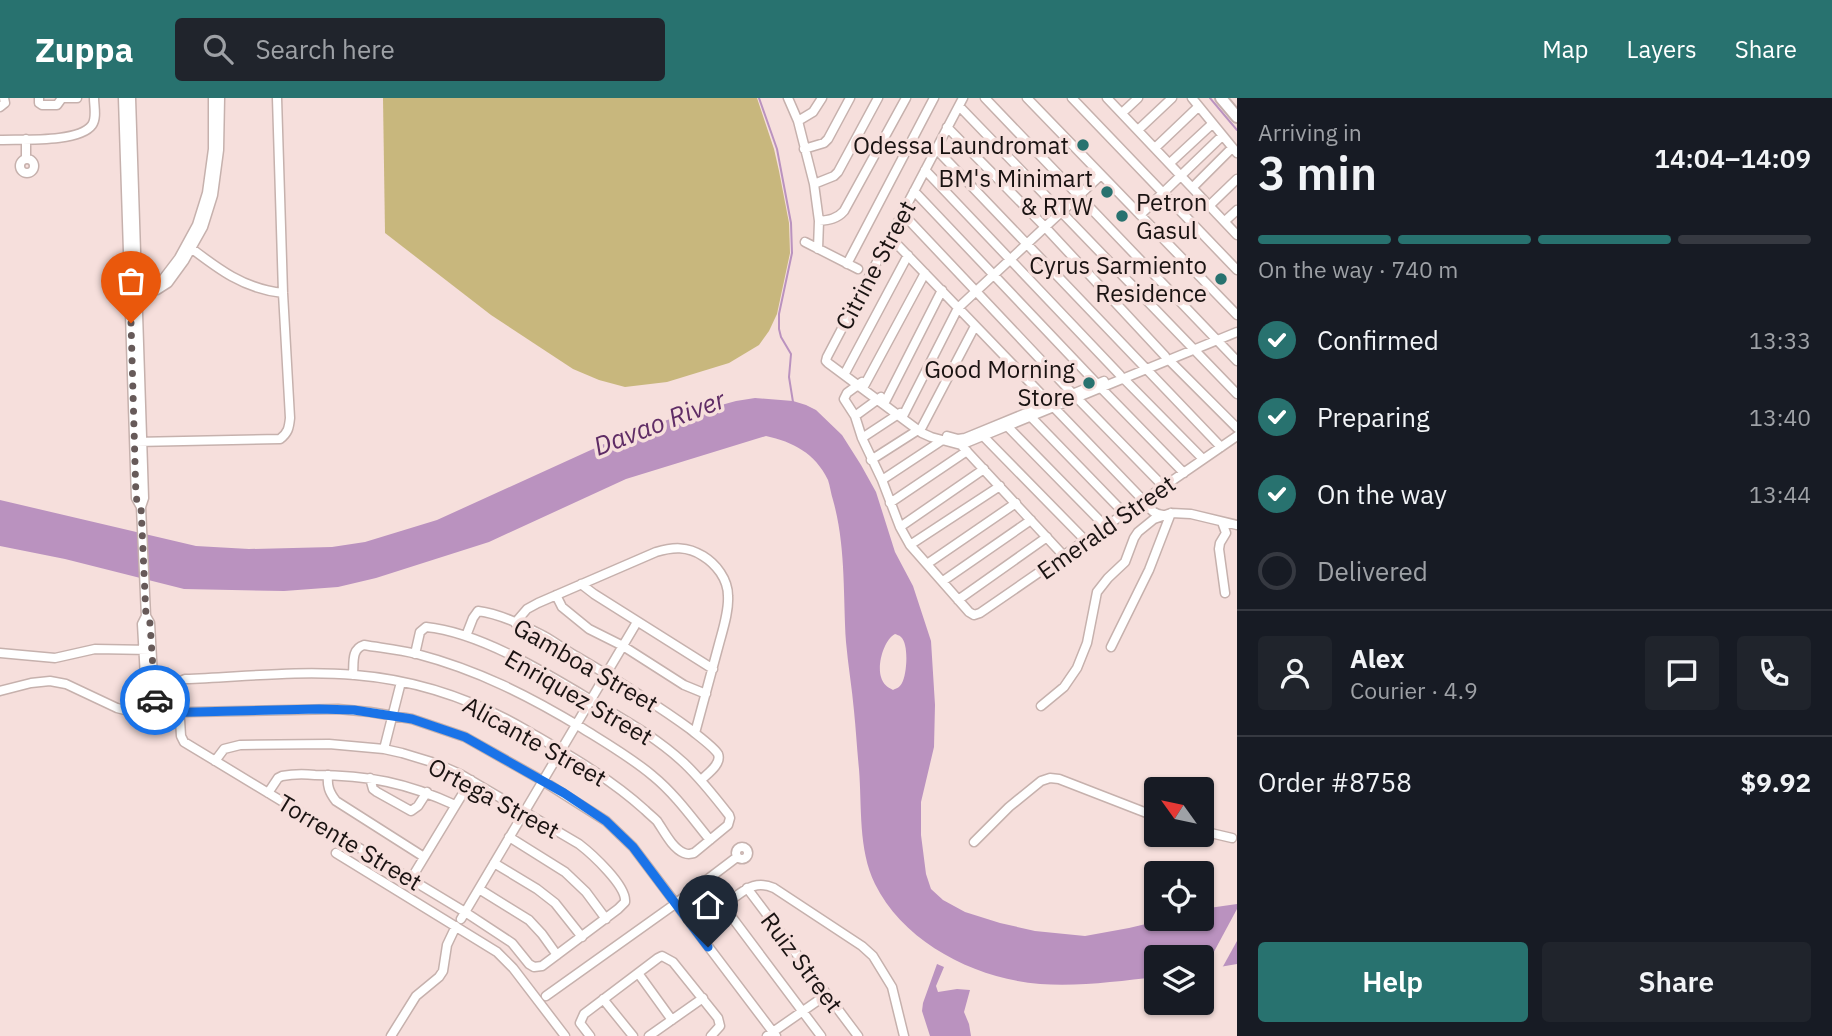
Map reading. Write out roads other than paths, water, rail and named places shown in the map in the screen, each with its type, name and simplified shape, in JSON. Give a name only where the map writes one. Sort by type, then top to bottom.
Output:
[{"type":"main road","points":[[1220,98],[1237,117]]},
{"type":"street","points":[[0,107],[5,103],[4,98]]},
{"type":"street","points":[[39,98],[42,105],[57,105],[62,98],[77,98]]},
{"type":"street","points":[[0,140],[66,137],[89,129],[94,118],[93,98]]},
{"type":"street","points":[[123,98],[138,442],[136,498],[141,509],[146,614],[142,624],[147,650],[151,713]]},
{"type":"street","points":[[131,98],[133,290]]},
{"type":"street","points":[[133,290],[157,290],[168,284],[203,227],[213,195],[219,149],[213,98]]},
{"type":"street","points":[[216,127],[219,98]]},
{"type":"street","points":[[138,442],[279,439],[288,431],[290,418],[277,98]]},
{"type":"street","points":[[788,98],[798,121],[814,184],[819,221],[818,249]]},
{"type":"street","points":[[798,121],[813,112],[822,98]]},
{"type":"street","points":[[804,149],[824,143],[828,139],[850,98]]},
{"type":"street","points":[[814,184],[838,172],[878,98]]},
{"type":"street","points":[[819,221],[834,219],[844,211],[906,98]]},
{"type":"street","points":[[847,264],[934,98]]},
{"type":"street","points":[[985,98],[1237,361]]},
{"type":"street","points":[[1027,98],[1237,315]]},
{"type":"street","points":[[1072,98],[1237,270]]},
{"type":"street","points":[[1107,98],[1237,235]]},
{"type":"street","points":[[1122,113],[1138,98]]},
{"type":"street","points":[[1138,130],[1172,98]]},
{"type":"street","points":[[1192,98],[1235,150],[1192,187]]},
{"type":"street","points":[[961,102],[1061,212],[1237,394]]},
{"type":"street","name":"Citrine Street","points":[[845,373],[827,357],[961,102]]},
{"type":"street","points":[[1155,148],[1198,107]]},
{"type":"street","points":[[1170,163],[1212,124]]},
{"type":"street","points":[[947,127],[1237,428]]},
{"type":"street","points":[[1140,215],[1222,136]]},
{"type":"street","points":[[26,139],[26,159]]},
{"type":"street","points":[[936,149],[1221,447]]},
{"type":"street","points":[[925,170],[1203,459]]},
{"type":"street","points":[[862,438],[901,415],[958,307],[1101,175]]},
{"type":"street","points":[[1210,205],[1237,179]]},
{"type":"street","points":[[914,191],[1184,473]]},
{"type":"street","points":[[1225,222],[1237,210]]},
{"type":"street","points":[[902,213],[1164,487]]},
{"type":"street","points":[[890,237],[1155,513],[1191,514],[1237,525]]},
{"type":"street","points":[[804,242],[858,270]]},
{"type":"street","points":[[189,246],[241,282],[256,289],[283,293]]},
{"type":"street","points":[[908,256],[845,373],[926,436],[964,448],[1064,556]]},
{"type":"street","points":[[925,273],[862,385],[844,396],[855,416],[900,527],[910,545],[958,600],[1047,537]]},
{"type":"street","points":[[855,416],[882,400],[942,290]]},
{"type":"street","points":[[871,460],[920,429],[975,326]]},
{"type":"street","points":[[920,429],[962,439],[1237,330]]},
{"type":"street","points":[[890,503],[964,448],[1052,405]]},
{"type":"street","points":[[1031,417],[1125,514]]},
{"type":"street","points":[[1008,426],[1107,527]]},
{"type":"street","points":[[984,436],[1086,541]]},
{"type":"street","name":"Emerald Street","points":[[958,600],[974,615],[980,613],[1237,436]]},
{"type":"street","points":[[882,480],[941,440]]},
{"type":"street","points":[[900,527],[984,469]]},
{"type":"street","points":[[910,545],[1000,486]]},
{"type":"street","points":[[928,564],[1016,503]]},
{"type":"street","points":[[1111,648],[1149,570],[1167,514]]},
{"type":"street","points":[[1041,706],[1064,687],[1077,668],[1087,643],[1097,592],[1125,562],[1138,533],[1154,519],[1167,514]]},
{"type":"street","points":[[943,582],[1031,520]]},
{"type":"street","points":[[1223,522],[1226,533],[1219,549],[1225,593]]},
{"type":"street","points":[[515,623],[527,609],[669,548],[688,550],[707,559],[723,578],[729,597],[695,733]]},
{"type":"street","points":[[581,584],[713,669]]},
{"type":"street","points":[[556,595],[562,607],[589,629],[623,646],[692,690],[706,694]]},
{"type":"street","name":"Gamboa Street","points":[[466,636],[472,618],[478,611],[544,636],[607,673],[659,706],[717,752],[719,758],[712,770],[701,780]]},
{"type":"street","points":[[391,1036],[416,996],[443,971],[447,945],[461,919],[637,622]]},
{"type":"street","name":"Enriquez Street","points":[[415,654],[420,632],[426,627],[466,636],[527,663],[625,720],[663,746],[701,780],[729,815],[730,822],[710,840]]},
{"type":"street","points":[[353,675],[354,656],[358,647],[364,645],[415,654],[503,684],[608,744],[653,775],[710,840]]},
{"type":"street","points":[[0,653],[55,658],[95,649],[147,650]]},
{"type":"street","name":"Alicante Street","points":[[179,712],[178,684],[183,679],[304,674],[353,675],[401,682],[447,693],[473,702],[527,730],[602,776],[655,819],[675,846],[686,854],[694,853],[710,840]]},
{"type":"street","points":[[0,691],[37,682],[58,682],[117,708],[151,713],[338,709],[393,715],[465,737],[543,781],[596,814],[619,832],[633,847],[772,1035],[826,995]]},
{"type":"street","points":[[384,749],[401,682]]},
{"type":"street","name":"Torrente Street","points":[[179,712],[182,740],[411,879],[461,919],[512,943],[529,964],[534,967],[542,966],[557,955]]},
{"type":"street","name":"Ortega Street","points":[[215,761],[224,749],[235,746],[329,744],[384,749],[435,763],[471,780],[572,839],[592,855],[626,900],[606,919]]},
{"type":"street","points":[[268,793],[282,776],[328,775],[403,784],[455,806]]},
{"type":"street","points":[[328,775],[327,786],[336,801],[424,857]]},
{"type":"street","points":[[370,778],[373,789],[411,811],[415,810],[427,792]]},
{"type":"street","points":[[974,842],[1009,807],[1041,781],[1050,778],[1059,779],[1144,812]]},
{"type":"street","points":[[411,879],[471,780]]},
{"type":"street","points":[[1214,834],[1232,838]]},
{"type":"street","points":[[479,889],[528,920],[557,955],[606,919],[586,892],[565,872],[509,837]]},
{"type":"street","points":[[336,853],[461,919],[508,962],[565,1036]]},
{"type":"street","points":[[546,996],[737,857]]},
{"type":"street","points":[[494,863],[555,903],[582,937]]},
{"type":"street","points":[[821,1036],[728,912],[727,906],[747,888],[761,885],[774,888],[867,951],[880,966],[892,987],[904,1036]]},
{"type":"street","name":"Ruiz Street","points":[[747,888],[858,1036]]},
{"type":"street","points":[[590,1036],[580,1020],[584,1014],[658,958],[666,957],[703,998],[720,1022],[718,1030],[711,1036]]},
{"type":"street","points":[[638,973],[673,1020]]},
{"type":"street","points":[[655,1035],[703,998]]},
{"type":"street","points":[[603,999],[633,1036]]},
{"type":"waterway","points":[[759,98],[777,149],[791,223],[792,253],[779,314],[779,329],[791,354],[789,377],[793,402]]},
{"type":"waterway","points":[[1210,98],[1237,130]]},
{"type":"place","name":"Odessa Laundromat","points":[[1083,145]]},
{"type":"place","name":"BM's Minimart & RTW","points":[[1107,192]]},
{"type":"place","name":"Petron Gasul","points":[[1122,216]]},
{"type":"place","name":"Cyrus Sarmiento Residence","points":[[1221,279]]},
{"type":"place","name":"Good Morning Store","points":[[1089,383]]},
{"type":"water label","name":"Davao River","points":[[659,422]]}]
